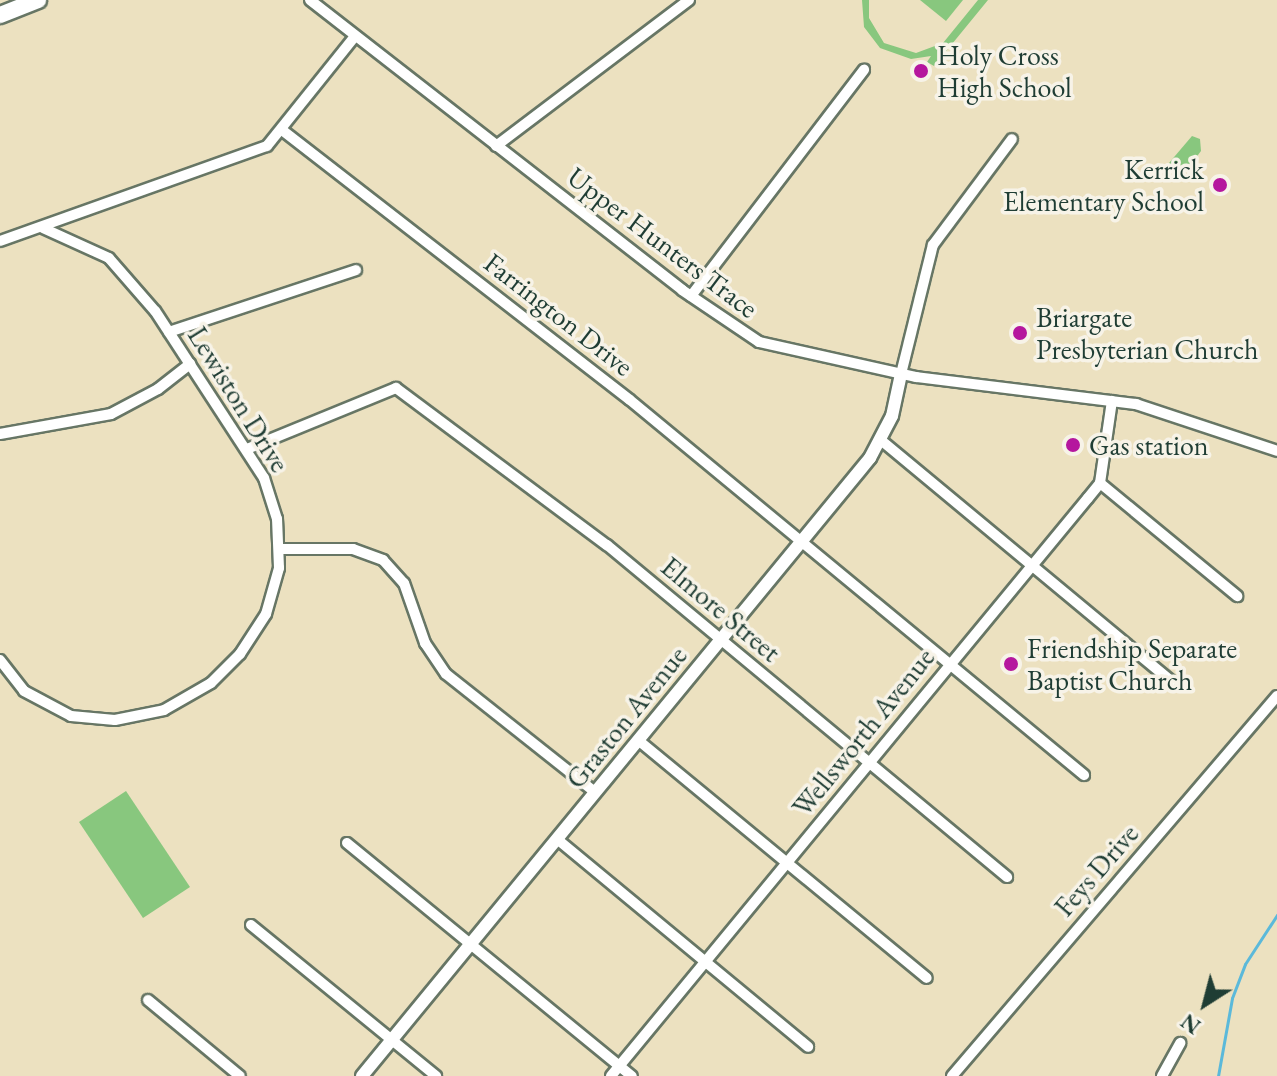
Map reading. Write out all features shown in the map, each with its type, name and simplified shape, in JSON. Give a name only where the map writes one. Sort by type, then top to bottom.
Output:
[{"type":"main road","points":[[0,15],[38,0]]},
{"type":"street","name":"Upper Hunters Trace","points":[[310,0],[691,296],[766,345],[901,374],[1112,401],[1177,414],[1277,451]]},
{"type":"street","points":[[496,146],[689,0]]},
{"type":"street","points":[[0,241],[248,156],[282,130],[355,36]]},
{"type":"street","points":[[691,296],[864,70]]},
{"type":"street","name":"Farrington Drive","points":[[282,130],[548,335],[1084,775]]},
{"type":"street","points":[[901,374],[933,245],[1012,139]]},
{"type":"street","name":"Lewiston Drive","points":[[0,660],[24,691],[71,716],[115,720],[164,710],[211,683],[257,632],[273,595],[280,549],[272,499],[247,449],[135,284],[109,258],[43,228]]},
{"type":"street","points":[[169,332],[356,270]]},
{"type":"street","points":[[0,434],[111,414],[158,389],[190,364]]},
{"type":"street","name":"Graston Avenue","points":[[362,1076],[882,441],[901,374]]},
{"type":"street","name":"Elmore Street","points":[[247,449],[396,388],[607,545],[1007,877]]},
{"type":"street","points":[[1112,401],[1100,483],[1237,596]]},
{"type":"street","points":[[882,441],[1171,681]]},
{"type":"street","name":"Wellsworth Avenue","points":[[611,1076],[1100,483]]},
{"type":"street","points":[[280,549],[353,549],[383,560],[404,583],[425,643],[446,674],[595,792]]},
{"type":"street","name":"Feys Drive","points":[[952,1076],[1277,696]]},
{"type":"street","points":[[638,740],[927,978]]},
{"type":"street","points":[[557,839],[808,1047]]},
{"type":"street","points":[[347,843],[632,1076]]},
{"type":"street","points":[[251,925],[436,1076]]},
{"type":"street","points":[[148,1000],[240,1076]]},
{"type":"street","points":[[1162,1076],[1180,1043]]},
{"type":"green space","points":[[862,0],[869,0],[869,18],[884,43],[916,53],[943,43],[978,0],[988,0],[934,66],[927,62],[931,56],[911,59],[880,48],[864,27]]},
{"type":"green space","points":[[920,0],[963,0],[946,21]]},
{"type":"green space","points":[[1192,136],[1200,139],[1201,151],[1183,175],[1169,163]]},
{"type":"green space","points":[[126,791],[190,887],[143,918],[79,822]]},
{"type":"waterway","points":[[1218,1076],[1232,998],[1245,964],[1277,915]]},
{"type":"place","name":"Holy Cross High School","points":[[921,71]]},
{"type":"place","name":"Kerrick Elementary School","points":[[1220,185]]},
{"type":"place","name":"Briargate Presbyterian Church","points":[[1020,333]]},
{"type":"place","name":"Gas station","points":[[1073,445]]},
{"type":"place","name":"Friendship Separate Baptist Church","points":[[1011,664]]}]
